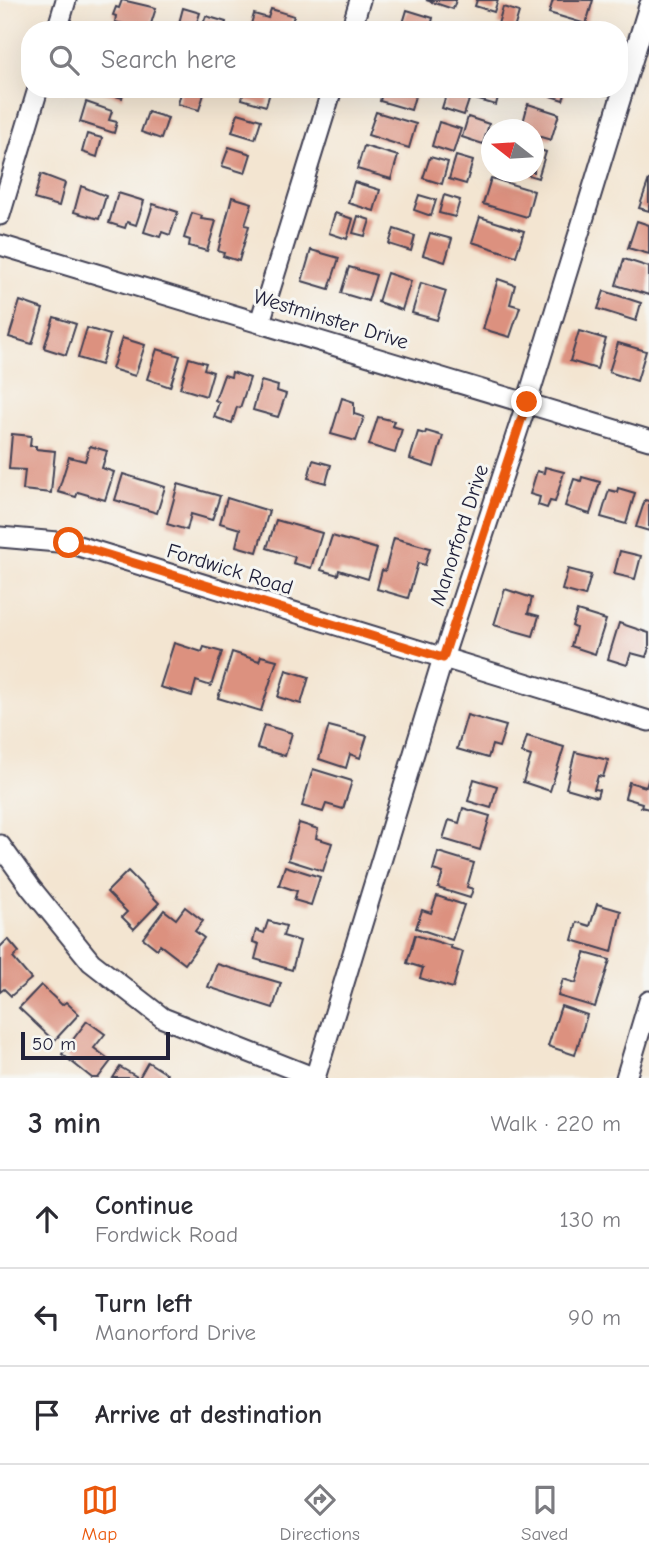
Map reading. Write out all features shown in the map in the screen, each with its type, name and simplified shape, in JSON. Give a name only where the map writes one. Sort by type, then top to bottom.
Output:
[{"type":"street","points":[[60,21],[66,0]]},
{"type":"street","points":[[354,21],[360,0]]},
{"type":"street","name":"Manorford Drive","points":[[628,74],[649,6]]},
{"type":"street","points":[[0,215],[35,98]]},
{"type":"street","points":[[260,321],[329,98]]},
{"type":"street","name":"Manorford Drive","points":[[315,1078],[443,658],[527,402],[621,98]]},
{"type":"street","name":"Westminster Drive","points":[[0,245],[649,440]]},
{"type":"street","name":"Fordwick Road","points":[[0,537],[69,543],[649,720]]},
{"type":"street","points":[[0,845],[91,962],[163,1018],[315,1078]]},
{"type":"street","points":[[626,1078],[649,1001]]},
{"type":"building","points":[[122,0],[156,8],[152,21],[115,21],[116,16],[113,15],[116,7],[119,8]]},
{"type":"building","points":[[426,0],[456,0],[453,9]]},
{"type":"building","points":[[477,0],[498,0],[494,12],[475,6]]},
{"type":"building","points":[[553,0],[593,0],[587,21],[576,21],[549,13]]},
{"type":"building","points":[[503,7],[519,12],[516,21],[499,21]]},
{"type":"building","points":[[183,8],[200,13],[197,21],[180,21]]},
{"type":"building","points":[[271,9],[294,16],[292,21],[252,21],[254,14],[268,18]]},
{"type":"building","points":[[407,10],[433,18],[432,21],[404,21]]},
{"type":"building","points":[[206,16],[223,21],[204,21]]},
{"type":"building","points":[[180,98],[203,98],[199,110],[178,104]]},
{"type":"building","points":[[242,98],[268,98],[266,106]]},
{"type":"building","points":[[381,98],[414,98],[411,110],[380,101]]},
{"type":"building","points":[[445,98],[470,98],[464,115],[442,108]]},
{"type":"building","points":[[472,98],[498,98],[496,105]]},
{"type":"building","points":[[86,102],[112,111],[109,120],[117,122],[114,133],[80,122]]},
{"type":"building","points":[[528,104],[559,114],[551,140],[544,138],[544,119],[524,119]]},
{"type":"building","points":[[148,112],[168,118],[161,139],[141,132]]},
{"type":"building","points":[[376,112],[416,124],[409,148],[368,135]]},
{"type":"building","points":[[238,113],[261,120],[255,139],[232,132]]},
{"type":"building","points":[[468,117],[481,121],[481,143],[462,137]]},
{"type":"building","points":[[439,122],[461,129],[453,153],[432,146]]},
{"type":"building","points":[[87,134],[102,138],[97,157],[82,152]]},
{"type":"building","points":[[364,146],[398,156],[391,179],[357,169]]},
{"type":"building","points":[[229,147],[251,154],[245,173],[222,166]]},
{"type":"building","points":[[456,156],[473,161],[466,184],[449,179]]},
{"type":"building","points":[[430,157],[448,162],[442,184],[423,178]]},
{"type":"building","points":[[41,174],[65,183],[59,206],[34,199]]},
{"type":"building","points":[[649,179],[649,211],[639,208]]},
{"type":"building","points":[[354,182],[380,190],[374,211],[348,203]]},
{"type":"building","points":[[490,182],[504,182],[534,191],[527,217],[483,204]]},
{"type":"building","points":[[81,186],[106,196],[99,219],[74,212]]},
{"type":"building","points":[[118,193],[144,201],[136,225],[127,222],[125,228],[109,223]]},
{"type":"building","points":[[419,195],[436,200],[431,216],[414,210]]},
{"type":"building","points":[[444,195],[460,200],[455,217],[439,213]]},
{"type":"building","points":[[232,197],[252,203],[245,225],[249,226],[239,261],[223,256],[224,253],[218,251]]},
{"type":"building","points":[[153,204],[178,212],[170,235],[162,232],[160,237],[144,232]]},
{"type":"building","points":[[192,213],[202,216],[201,219],[216,221],[207,251],[189,246],[190,240],[184,238]]},
{"type":"building","points":[[335,213],[353,219],[347,239],[329,233]]},
{"type":"building","points":[[358,216],[370,220],[365,236],[353,233]]},
{"type":"building","points":[[480,217],[524,231],[516,256],[472,242]]},
{"type":"building","points":[[637,221],[649,225],[649,254],[628,248]]},
{"type":"building","points":[[394,229],[415,236],[411,251],[389,244]]},
{"type":"building","points":[[430,233],[452,239],[445,262],[423,255]]},
{"type":"building","points":[[311,250],[339,258],[329,289],[302,281]]},
{"type":"building","points":[[624,259],[649,267],[649,295],[616,285]]},
{"type":"building","points":[[349,267],[376,275],[368,301],[341,293]]},
{"type":"building","points":[[387,273],[411,281],[402,310],[378,302]]},
{"type":"building","points":[[498,279],[515,285],[510,304],[520,307],[510,337],[483,329]]},
{"type":"building","points":[[421,283],[446,291],[437,320],[412,313]]},
{"type":"building","points":[[604,291],[641,303],[636,321],[598,309]]},
{"type":"building","points":[[20,301],[43,309],[32,344],[9,337]]},
{"type":"building","points":[[54,317],[76,324],[66,355],[44,348]]},
{"type":"building","points":[[87,328],[110,335],[101,365],[78,358]]},
{"type":"building","points":[[579,331],[606,339],[597,369],[570,361]]},
{"type":"building","points":[[122,338],[145,345],[135,376],[112,369]]},
{"type":"building","points":[[618,343],[646,351],[637,381],[609,372]]},
{"type":"building","points":[[157,349],[180,356],[170,387],[147,379]]},
{"type":"building","points":[[189,358],[206,363],[204,369],[213,372],[206,396],[180,388]]},
{"type":"building","points":[[232,372],[250,378],[232,423],[214,417],[219,402],[215,400],[224,375],[231,377]]},
{"type":"building","points":[[261,381],[278,386],[277,391],[286,394],[278,417],[253,410]]},
{"type":"building","points":[[342,398],[354,402],[354,414],[364,417],[356,441],[331,434]]},
{"type":"building","points":[[378,417],[394,421],[392,426],[402,429],[395,453],[369,445]]},
{"type":"building","points":[[426,431],[443,436],[434,467],[410,459],[418,432],[425,434]]},
{"type":"building","points":[[12,434],[31,436],[30,446],[36,446],[36,449],[55,451],[51,493],[23,490],[25,470],[9,469]]},
{"type":"building","points":[[90,446],[107,451],[102,468],[114,472],[105,500],[78,492],[76,497],[58,492],[69,457],[85,461]]},
{"type":"building","points":[[313,460],[331,465],[326,483],[308,478]]},
{"type":"building","points":[[545,467],[564,472],[555,502],[550,501],[547,508],[538,505],[540,497],[530,494],[537,471],[544,473]]},
{"type":"building","points":[[123,474],[165,487],[157,513],[115,500]]},
{"type":"building","points":[[582,477],[600,482],[590,514],[565,506],[574,479],[581,481]]},
{"type":"building","points":[[178,484],[220,496],[212,520],[191,514],[187,530],[167,524]]},
{"type":"building","points":[[618,488],[635,493],[626,524],[601,517],[609,490],[617,492]]},
{"type":"building","points":[[227,498],[269,511],[257,552],[236,546],[240,529],[220,523]]},
{"type":"building","points":[[645,500],[649,501],[649,531],[636,527]]},
{"type":"building","points":[[276,520],[322,533],[311,568],[293,563],[295,557],[267,548]]},
{"type":"building","points":[[332,536],[377,549],[368,579],[339,570],[338,575],[321,570]]},
{"type":"building","points":[[394,538],[430,548],[425,565],[418,563],[408,598],[377,589]]},
{"type":"building","points":[[620,551],[641,556],[635,579],[614,574]]},
{"type":"building","points":[[568,569],[591,575],[585,596],[562,590]]},
{"type":"building","points":[[505,589],[532,598],[528,613],[539,616],[533,636],[494,625]]},
{"type":"building","points":[[577,611],[606,620],[595,654],[571,646],[576,628],[572,626]]},
{"type":"building","points":[[619,623],[649,633],[646,657],[631,653],[627,665],[608,659]]},
{"type":"building","points":[[174,643],[202,652],[204,647],[222,652],[211,686],[196,681],[192,696],[160,687]]},
{"type":"building","points":[[232,652],[259,661],[261,656],[277,660],[261,711],[218,698]]},
{"type":"building","points":[[286,670],[309,677],[301,704],[278,697]]},
{"type":"building","points":[[467,715],[506,726],[499,747],[492,745],[488,758],[457,749]]},
{"type":"building","points":[[264,725],[292,733],[285,756],[257,748]]},
{"type":"building","points":[[329,726],[367,736],[360,758],[350,754],[346,768],[319,759]]},
{"type":"building","points":[[527,736],[564,747],[550,791],[523,782],[531,756],[522,753]]},
{"type":"building","points":[[575,752],[608,760],[603,777],[598,776],[594,789],[599,790],[597,797],[566,788]]},
{"type":"building","points":[[313,769],[352,781],[343,809],[326,804],[323,812],[302,806]]},
{"type":"building","points":[[649,778],[649,809],[641,807],[642,803],[625,798],[629,782],[646,787]]},
{"type":"building","points":[[474,779],[497,786],[491,808],[468,801]]},
{"type":"building","points":[[463,808],[490,816],[480,850],[443,839],[449,820],[459,823]]},
{"type":"building","points":[[299,823],[318,829],[316,838],[332,843],[323,871],[288,860]]},
{"type":"building","points":[[438,852],[474,863],[467,887],[473,889],[470,898],[438,888],[443,873],[433,870]]},
{"type":"building","points":[[285,866],[320,877],[311,905],[294,900],[297,891],[279,885]]},
{"type":"building","points":[[128,871],[159,903],[134,929],[122,917],[127,912],[107,892]]},
{"type":"building","points":[[437,896],[464,905],[452,940],[416,928],[422,910],[431,913]]},
{"type":"building","points":[[597,904],[621,911],[612,952],[572,940],[577,922],[590,926]]},
{"type":"building","points":[[185,907],[203,921],[195,931],[204,938],[185,964],[160,945],[157,949],[143,938],[164,910],[176,919]]},
{"type":"building","points":[[268,921],[286,926],[283,936],[300,941],[292,970],[255,959],[259,944],[253,942],[256,930],[264,933]]},
{"type":"building","points":[[415,935],[463,952],[453,988],[420,978],[423,968],[407,963]]},
{"type":"building","points":[[8,939],[19,952],[13,958],[31,979],[11,996],[4,989],[0,992],[0,947]]},
{"type":"building","points":[[585,953],[610,960],[595,1007],[558,996],[563,979],[576,983]]},
{"type":"building","points":[[217,964],[281,983],[273,1008],[208,987]]},
{"type":"building","points":[[41,985],[62,1005],[66,1002],[79,1014],[54,1041],[19,1008]]},
{"type":"building","points":[[561,1006],[587,1015],[575,1055],[548,1046]]},
{"type":"building","points":[[87,1021],[105,1034],[94,1048],[111,1061],[98,1078],[92,1078],[62,1054]]},
{"type":"building","points":[[148,1062],[167,1074],[165,1078],[139,1078]]},
{"type":"building","points":[[120,1067],[139,1078],[113,1078]]},
{"type":"route","points":[[69,543],[443,658],[527,402]]}]
